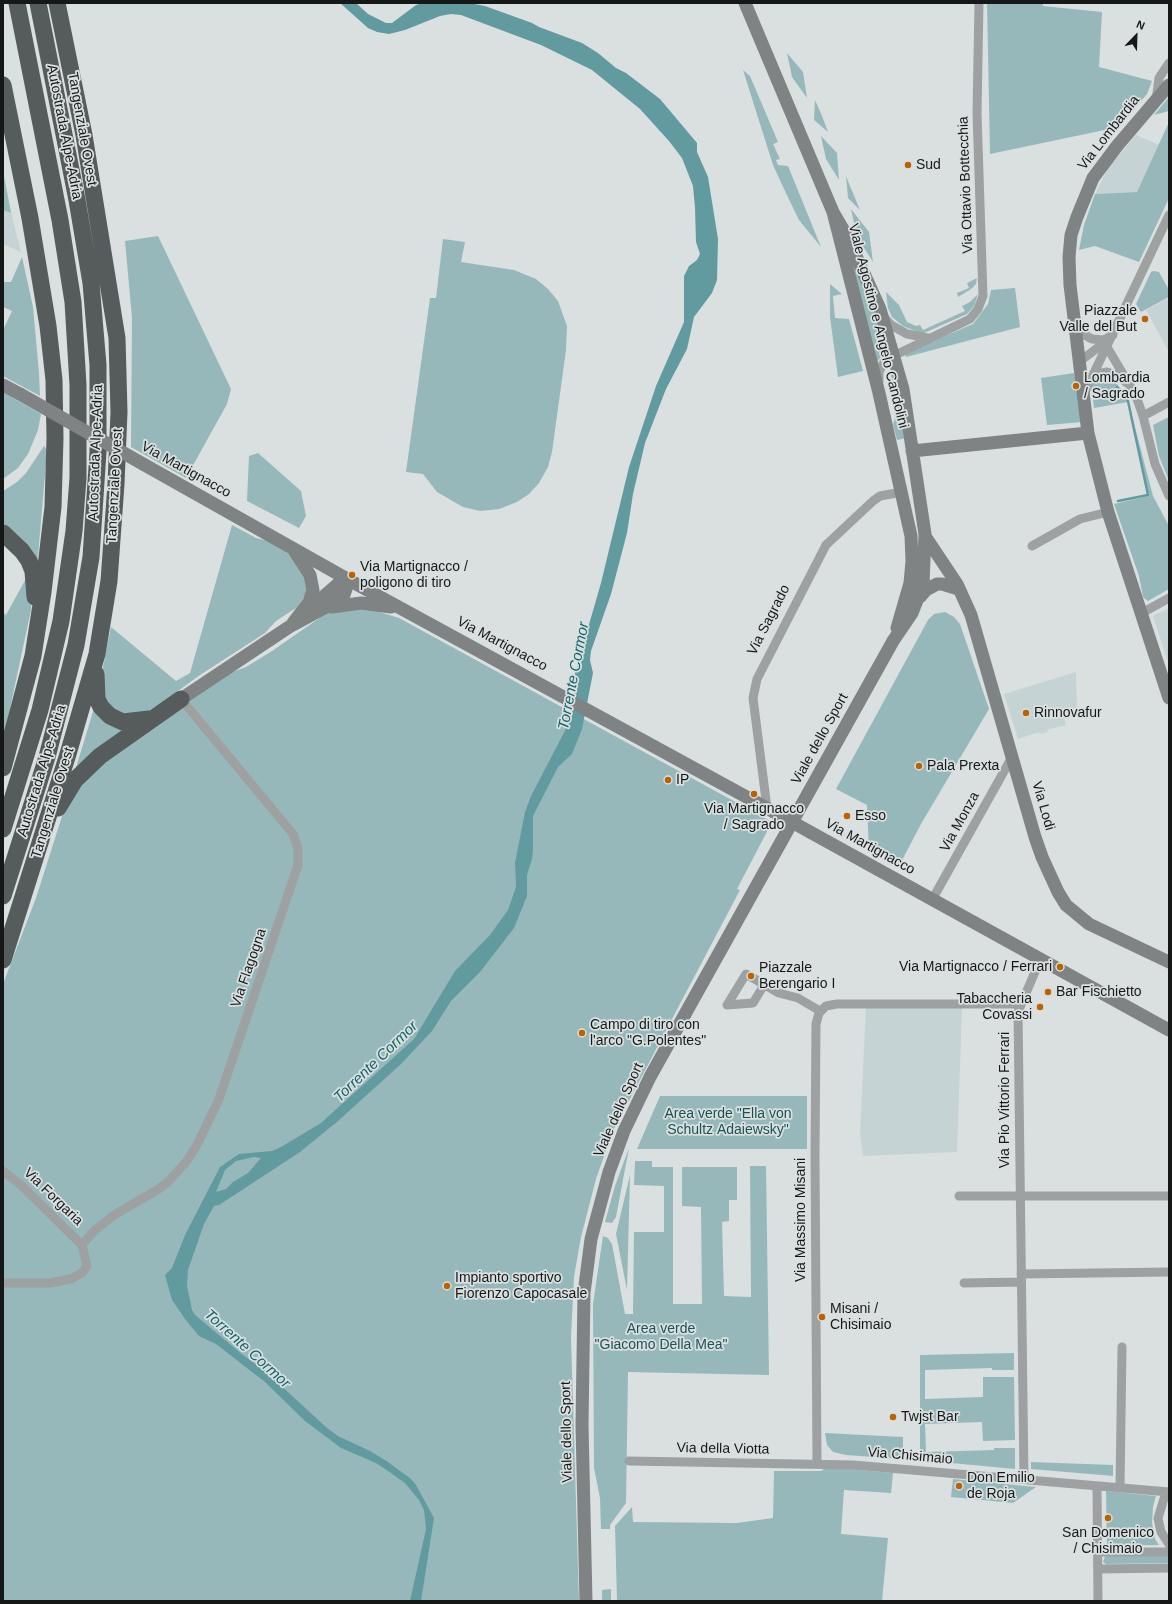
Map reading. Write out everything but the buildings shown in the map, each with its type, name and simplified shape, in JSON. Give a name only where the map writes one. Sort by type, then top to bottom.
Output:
[{"type":"highway","name":"Autostrada Alpe-Adria","points":[[3,829],[38,718],[55,648],[67,584],[78,478],[78,385],[73,302],[60,220],[17,3]]},
{"type":"highway","name":"Autostrada Alpe-Adria","points":[[3,896],[47,757],[76,645],[91,557],[98,452],[98,365],[91,283],[77,200],[38,3]]},
{"type":"highway","name":"Tangenziale Ovest","points":[[3,960],[40,844],[97,654],[108,581],[116,484],[119,412],[117,338],[84,135],[57,3]]},
{"type":"highway","points":[[3,85],[30,218],[48,326],[55,401],[53,507],[43,592],[33,656],[3,768]]},
{"type":"highway","points":[[3,533],[22,551],[29,561],[33,571],[35,586],[33,656]]},
{"type":"highway","points":[[97,654],[96,692],[101,707],[110,716],[123,722],[152,719]]},
{"type":"highway","points":[[40,844],[66,794],[86,768],[100,756],[181,699]]},
{"type":"street","name":"Viale Agostino e Angelo Candolini","points":[[745,3],[833,212],[847,236],[882,315],[903,389],[912,450],[893,454],[833,212]]},
{"type":"street","name":"Via Ottavio Bottecchia","points":[[879,393],[878,377],[880,368],[885,360],[970,319],[978,309],[983,296],[977,113],[979,3]]},
{"type":"street","points":[[1156,100],[1159,78],[1169,63]]},
{"type":"street","name":"Via Lombardia","points":[[1169,85],[1099,168],[1085,194],[1077,216],[1071,235],[1069,257],[1070,285],[1088,433],[1108,512],[1169,698]]},
{"type":"street","points":[[1083,395],[1100,361],[1106,345],[1113,335],[1169,215]]},
{"type":"street","points":[[882,315],[891,325],[907,334],[921,338],[932,338]]},
{"type":"street","points":[[1075,325],[1081,333],[1092,339],[1104,340],[1113,335]]},
{"type":"street","points":[[1079,362],[1106,345]]},
{"type":"street","points":[[1106,345],[1131,387],[1143,416],[1155,464],[1169,496]]},
{"type":"street","points":[[1079,362],[1094,364],[1100,361]]},
{"type":"street","points":[[1100,361],[1106,370],[1131,387]]},
{"type":"street","points":[[1093,375],[1101,372],[1113,374]]},
{"type":"street","name":"Via Martignacco","points":[[3,385],[350,580],[609,720],[1040,960],[1169,1030]]},
{"type":"street","points":[[1143,416],[1169,402]]},
{"type":"street","points":[[912,450],[1088,433]]},
{"type":"street","name":"Viale dello Sport","points":[[586,1601],[582,1425],[584,1306],[591,1239],[609,1172],[624,1131],[650,1077],[893,641],[912,613],[920,597],[924,574],[924,534],[912,450]]},
{"type":"street","name":"Viale dello Sport","points":[[893,454],[910,536],[912,561],[910,583],[893,641]]},
{"type":"street","name":"Via Sagrado","points":[[770,810],[757,740],[753,698],[757,679],[826,544],[880,496],[902,492]]},
{"type":"street","points":[[1032,546],[1080,519],[1108,512]]},
{"type":"street","name":"Via Lodi","points":[[924,534],[932,548],[951,574],[971,615],[1042,857],[1066,905],[1089,924],[1169,962]]},
{"type":"street","name":"Via Lodi","points":[[910,536],[925,556],[955,588],[963,599]]},
{"type":"street","name":"Via Martignacco","points":[[289,627],[309,602],[312,590],[310,575],[291,547]]},
{"type":"street","name":"Via Martignacco","points":[[181,699],[289,627],[328,607],[344,595],[350,580]]},
{"type":"street","name":"Via Martignacco","points":[[289,627],[338,584],[350,580]]},
{"type":"street","points":[[920,597],[926,590],[937,584],[955,588]]},
{"type":"street","points":[[1142,614],[1169,598]]},
{"type":"street","name":"Via Martignacco","points":[[328,607],[361,603],[407,611]]},
{"type":"street","name":"Via Flagogna","points":[[94,1231],[114,1215],[168,1182],[186,1162],[197,1145],[219,1099],[298,865],[298,848],[293,834],[181,699]]},
{"type":"street","name":"Via Monza","points":[[932,900],[1012,757]]},
{"type":"street","name":"Via Pio Vittorio Ferrari","points":[[1024,1479],[1019,1196],[1018,1012],[1020,1004],[1040,960]]},
{"type":"street","points":[[764,985],[779,993],[798,998],[820,1011],[826,1006],[836,1004],[1020,1004]]},
{"type":"street","name":"Via Massimo Misani","points":[[817,1463],[816,1031],[820,1011]]},
{"type":"street","name":"Via Forgaria","points":[[3,1171],[22,1186],[82,1245],[87,1266],[82,1273],[71,1279],[50,1283],[3,1283]]},
{"type":"street","points":[[958,1196],[1169,1196]]},
{"type":"street","name":"Via Forgaria","points":[[82,1245],[94,1231]]},
{"type":"street","points":[[964,1283],[1021,1278],[1169,1272]]},
{"type":"street","points":[[1120,1488],[1122,1347]]},
{"type":"street","name":"Via della Viotta","points":[[629,1461],[817,1463]]},
{"type":"street","name":"Via Chisimaio","points":[[817,1463],[1167,1492]]},
{"type":"street","points":[[1097,1486],[1098,1601]]},
{"type":"street","points":[[1167,1492],[1158,1518],[1161,1532],[1169,1544]]},
{"type":"street","points":[[1098,1552],[1169,1552]]},
{"type":"street","points":[[1098,1569],[1169,1568]]},
{"type":"shaded area","points":[[340,3],[356,3],[368,14],[386,23],[392,23],[416,5],[422,3],[469,3],[485,6],[582,43],[598,53],[616,68],[626,73],[660,99],[697,143],[697,152],[708,177],[718,239],[717,280],[712,293],[694,317],[687,349],[666,389],[645,443],[633,494],[627,533],[611,594],[591,651],[590,660],[593,673],[582,729],[572,754],[558,767],[533,816],[533,849],[532,859],[527,875],[527,896],[514,928],[480,972],[451,1001],[432,1031],[401,1064],[338,1121],[300,1152],[219,1205],[214,1206],[204,1224],[188,1270],[187,1286],[192,1310],[195,1315],[243,1355],[264,1370],[327,1428],[338,1436],[370,1451],[388,1462],[411,1479],[416,1485],[434,1518],[421,1601],[410,1601],[426,1529],[424,1510],[419,1500],[405,1483],[376,1463],[341,1448],[305,1421],[265,1382],[216,1344],[199,1336],[172,1300],[165,1275],[172,1268],[185,1235],[220,1167],[239,1154],[272,1151],[321,1123],[414,1039],[455,971],[490,935],[508,910],[516,887],[515,863],[525,812],[531,796],[569,723],[572,713],[575,673],[601,583],[629,467],[656,386],[684,322],[684,276],[689,266],[697,260],[700,254],[696,242],[693,186],[682,158],[640,109],[592,70],[541,45],[461,15],[451,14],[440,16],[405,30],[389,34],[377,32],[368,28]],"holes":[[[254,1157],[261,1158],[248,1173],[233,1182],[226,1189],[216,1192],[225,1170],[236,1161]]]},
{"type":"shaded area","points":[[1136,135],[1159,145],[1137,192],[1095,194],[1108,168]]},
{"type":"shaded area","points":[[3,171],[12,216],[21,252],[3,244]]},
{"type":"shaded area","points":[[1169,298],[1169,352],[1146,310]]},
{"type":"shaded area","points":[[1169,608],[1169,665],[1153,616]]},
{"type":"shaded area","points":[[1076,672],[1077,713],[1064,717],[1066,725],[1047,730],[1048,732],[1040,734],[1039,732],[1018,739],[1004,694]]},
{"type":"shaded area","points":[[866,1007],[962,1007],[957,1152],[863,1156],[860,1133]]},
{"type":"green space","points":[[987,3],[1043,3],[1043,6],[1102,12],[1099,67],[1152,81],[1147,94],[1119,127],[990,154]]},
{"type":"green space","points":[[787,53],[803,72],[807,98],[792,77]]},
{"type":"green space","points":[[743,70],[750,76],[778,142],[773,144],[780,159],[776,160],[778,165],[788,166],[821,247],[799,220],[773,165]]},
{"type":"green space","points":[[1169,97],[1169,111],[1154,115]]},
{"type":"green space","points":[[815,100],[822,116],[828,132],[814,120]]},
{"type":"green space","points":[[1169,122],[1169,198],[1139,262],[1095,246],[1079,250],[1084,225],[1095,194],[1137,192]]},
{"type":"green space","points":[[821,136],[837,153],[839,180],[826,159]]},
{"type":"green space","points":[[3,171],[11,213],[3,210]]},
{"type":"green space","points":[[846,176],[850,186],[860,210],[848,198]]},
{"type":"green space","points":[[851,209],[869,232],[873,262],[857,237]]},
{"type":"green space","points":[[158,236],[231,389],[227,404],[186,478],[131,447],[132,318],[125,241]]},
{"type":"green space","points":[[443,239],[465,242],[461,262],[514,270],[536,279],[548,289],[558,301],[567,326],[566,350],[552,452],[548,467],[539,483],[529,494],[517,502],[499,509],[480,511],[463,507],[437,492],[423,474],[406,472],[430,298],[436,298]]},
{"type":"green space","points":[[847,246],[889,354],[881,357],[877,362]]},
{"type":"green space","points":[[22,257],[33,307],[40,396],[3,376],[3,330],[12,311],[3,307],[3,282],[11,282]]},
{"type":"green space","points":[[1151,272],[1159,272],[1169,290],[1169,297],[1141,312],[1136,304]]},
{"type":"green space","points":[[977,278],[976,284],[971,289],[958,297],[957,293],[969,288],[967,283]]},
{"type":"green space","points":[[830,284],[842,294],[833,296],[835,318],[849,319],[863,371],[838,377],[830,317]]},
{"type":"green space","points":[[1015,288],[1020,327],[906,357],[905,353],[973,324],[988,304],[991,290]]},
{"type":"green space","points":[[886,292],[899,305],[907,322],[916,326],[920,325],[923,330],[965,311],[962,306],[970,302],[978,294],[974,306],[967,314],[924,333],[920,333],[903,326],[892,317],[888,308]]},
{"type":"green space","points":[[892,359],[906,438],[897,440],[893,424],[895,419],[890,360]]},
{"type":"green space","points":[[1074,373],[1082,422],[1047,425],[1041,378]]},
{"type":"green space","points":[[1104,376],[1113,379],[1125,394],[1128,401],[1153,496],[1169,526],[1169,589],[1148,601],[1143,597],[1139,576],[1114,504],[1149,496],[1128,402],[1094,408],[1092,391],[1094,381]]},
{"type":"green space","points":[[3,392],[41,414],[38,430],[28,454],[18,468],[3,479]]},
{"type":"green space","points":[[1169,417],[1169,481],[1159,456],[1153,425]]},
{"type":"green space","points":[[44,446],[46,449],[46,463],[37,567],[16,535],[3,523],[3,491],[17,482],[26,473]]},
{"type":"green space","points":[[258,453],[301,491],[306,516],[299,528],[247,501],[249,456]]},
{"type":"green space","points":[[232,525],[256,538],[273,542],[292,556],[305,573],[307,593],[296,608],[276,621],[265,633],[200,675],[156,707],[147,712],[129,715],[111,708],[102,694],[101,677],[111,627],[176,681],[190,673]]},
{"type":"green space","points":[[29,573],[32,594],[31,610],[3,741],[3,613],[6,615]]},
{"type":"green space","points":[[370,609],[399,618],[772,822],[737,889],[740,890],[613,1131],[596,1179],[581,1237],[574,1277],[571,1337],[579,1601],[3,1601],[3,984],[36,898],[64,810],[71,796],[97,765],[227,674],[246,667],[272,651],[331,610]]},
{"type":"green space","points":[[945,612],[954,617],[960,624],[989,709],[921,824],[898,868],[869,852],[867,805],[836,789],[928,620],[934,614]]},
{"type":"green space","points":[[95,705],[128,728],[75,771]]},
{"type":"green space","name":"Area verde \"Ella von Schultz Adaiewsky\"","points":[[660,1096],[807,1096],[807,1149],[637,1149]]},
{"type":"green space","points":[[629,1148],[616,1217],[612,1223],[605,1222],[615,1186]]},
{"type":"green space","name":"Area verde \"Giacomo Della Mea\"","points":[[635,1161],[652,1161],[652,1167],[673,1167],[673,1304],[702,1304],[701,1207],[682,1206],[682,1167],[737,1167],[737,1200],[729,1200],[729,1221],[722,1222],[724,1296],[751,1297],[750,1166],[766,1166],[769,1375],[628,1372],[626,1503],[610,1525],[610,1529],[601,1529],[600,1498],[594,1468],[593,1304],[603,1236],[608,1238],[612,1244],[625,1314],[633,1314],[634,1232],[664,1232],[664,1186],[634,1185]]},
{"type":"green space","points":[[630,1175],[627,1290],[616,1234]]},
{"type":"green space","points":[[1014,1353],[1014,1370],[992,1370],[992,1368],[925,1370],[925,1399],[983,1397],[983,1377],[1014,1377],[1015,1440],[983,1441],[982,1422],[925,1424],[926,1452],[1015,1448],[1015,1469],[920,1460],[920,1355]]},
{"type":"green space","points":[[825,1433],[903,1437],[903,1459],[846,1455],[833,1452],[827,1445]]},
{"type":"green space","points":[[1031,1462],[1113,1465],[1113,1476],[1031,1469]]},
{"type":"green space","points":[[827,1467],[893,1473],[891,1493],[844,1490],[841,1534],[888,1538],[882,1601],[617,1601],[615,1526],[632,1507],[633,1522],[737,1523],[773,1518],[774,1471],[821,1471]]},
{"type":"green space","points":[[953,1479],[1036,1487],[1013,1503],[951,1497]]},
{"type":"green space","points":[[1106,1491],[1156,1496],[1153,1507],[1152,1523],[1155,1539],[1159,1545],[1107,1546]]},
{"type":"green space","points":[[1169,1555],[1169,1563],[1106,1564],[1103,1562],[1105,1556]]},
{"type":"green space","points":[[611,1589],[611,1601],[602,1601],[602,1590]]},
{"type":"waterway","points":[[1117,387],[1128,401],[1148,495],[1118,501]]},
{"type":"place","name":"Sud","points":[[908,165]]},
{"type":"place","name":"Piazzale Valle del But","points":[[1145,319]]},
{"type":"place","name":"Lombardia / Sagrado","points":[[1076,386]]},
{"type":"place","name":"Via Martignacco / poligono di tiro","points":[[352,575]]},
{"type":"place","name":"Rinnovafur","points":[[1026,713]]},
{"type":"place","name":"Pala Prexta","points":[[919,766]]},
{"type":"place","name":"IP","points":[[668,780]]},
{"type":"place","name":"Via Martignacco / Sagrado","points":[[754,794]]},
{"type":"place","name":"Esso","points":[[847,816]]},
{"type":"place","name":"Via Martignacco / Ferrari","points":[[1060,967]]},
{"type":"place","name":"Piazzale Berengario I","points":[[751,976]]},
{"type":"place","name":"Bar Fischietto","points":[[1048,992]]},
{"type":"place","name":"Tabaccheria Covassi","points":[[1040,1007]]},
{"type":"place","name":"Campo di tiro con l'arco \"G.Polentes\"","points":[[582,1033]]},
{"type":"place","name":"Impianto sportivo Fiorenzo Capocasale","points":[[447,1286]]},
{"type":"place","name":"Misani / Chisimaio","points":[[822,1317]]},
{"type":"place","name":"Twjst Bar","points":[[893,1417]]},
{"type":"place","name":"Don Emilio de Roja","points":[[959,1486]]},
{"type":"place","name":"San Domenico / Chisimaio","points":[[1108,1518]]},
{"type":"water label","name":"Torrente Cormor","points":[[574,676]]},
{"type":"water label","name":"Torrente Cormor","points":[[376,1062]]},
{"type":"water label","name":"Torrente Cormor","points":[[247,1349]]}]
